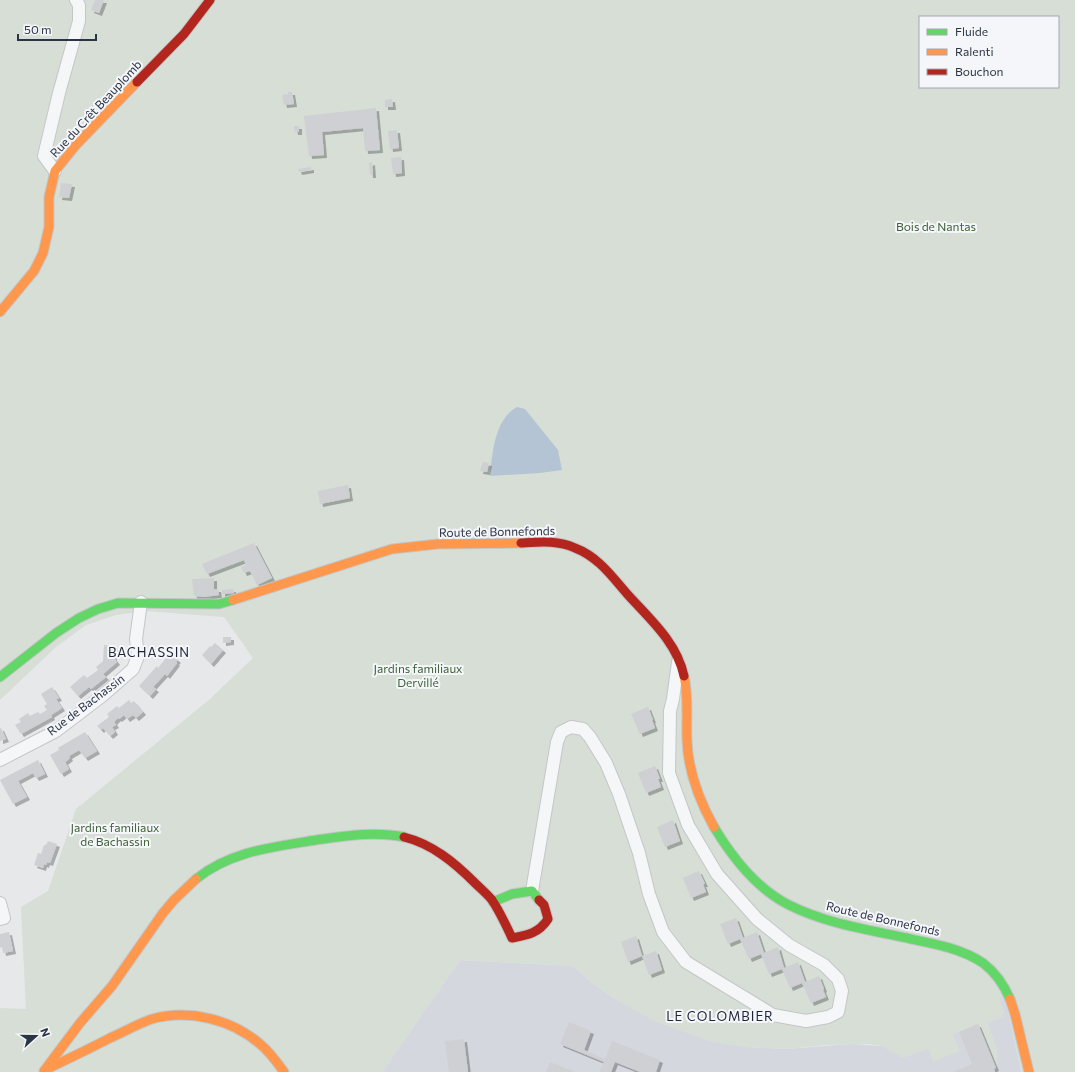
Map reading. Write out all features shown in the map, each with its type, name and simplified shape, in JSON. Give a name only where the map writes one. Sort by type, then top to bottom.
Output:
[{"type":"street","points":[[55,171],[44,156],[59,93],[79,21],[79,5],[76,0]]},
{"type":"street","name":"Rue du Crêt Beauplomb","points":[[0,312],[34,271],[43,254],[49,227],[49,197],[55,171],[76,145],[184,34],[210,0]]},
{"type":"street","name":"Route de Bonnefonds","points":[[0,677],[79,618],[98,609],[118,603],[141,602],[219,604],[247,597],[392,549],[438,544],[565,543],[590,555],[603,566],[667,639],[678,656],[686,681],[687,747],[695,787],[715,829],[744,868],[772,894],[787,904],[810,914],[833,922],[950,947],[970,955],[986,966],[1000,980],[1010,1000],[1016,1017],[1029,1072]]},
{"type":"street","name":"Rue de Bachassin","points":[[0,760],[56,731],[102,696],[133,669],[138,656],[136,639],[141,602]]},
{"type":"street","points":[[532,891],[557,742],[561,732],[571,727],[583,728],[606,763],[619,794],[639,853],[649,894],[663,932],[686,962],[773,1015],[806,1021],[828,1017],[838,1012],[842,991],[838,979],[824,965],[789,945],[757,919],[717,874],[688,824],[669,773],[670,711],[673,699],[678,656]]},
{"type":"street","points":[[42,1071],[111,987],[154,925],[171,904],[200,875],[234,856],[263,847],[365,834],[394,835],[413,840],[432,848],[449,858],[461,868],[493,902],[512,938],[529,935],[542,929],[548,919],[544,905],[532,891]]},
{"type":"street","points":[[493,902],[518,892],[532,891]]},
{"type":"street","points":[[0,903],[4,918],[0,919]]},
{"type":"street","points":[[42,1071],[137,1025],[157,1018],[177,1015],[195,1015],[215,1019],[234,1026],[253,1037],[269,1052],[284,1072]]},
{"type":"shaded area","points":[[460,960],[572,966],[614,998],[655,1021],[711,1041],[746,1047],[786,1049],[851,1044],[881,1046],[1005,995],[1021,1072],[382,1072]]},
{"type":"green space","points":[[0,0],[1075,0],[1075,1072],[1021,1072],[1005,995],[999,998],[1005,1014],[1002,1015],[1003,1017],[988,1023],[997,1050],[998,1067],[996,1067],[978,1024],[953,1034],[960,1051],[933,1062],[928,1049],[903,1058],[881,1046],[869,1044],[826,1045],[786,1049],[746,1047],[711,1041],[655,1021],[630,1008],[598,987],[572,966],[460,960],[382,1072],[0,1072],[0,1008],[26,1009],[21,907],[48,891],[76,809],[210,699],[253,658],[224,617],[146,611],[116,615],[86,625],[56,647],[0,700]]},
{"type":"water","points":[[517,407],[525,409],[558,450],[562,470],[490,476],[492,457],[499,428],[510,412]]},
{"type":"building","points":[[95,0],[104,0],[99,13],[91,10]]},
{"type":"building","points":[[288,92],[292,92],[294,104],[284,105],[282,95],[288,94]]},
{"type":"building","points":[[392,99],[393,107],[385,107],[385,100]]},
{"type":"building","points":[[376,108],[380,150],[365,151],[363,128],[322,132],[324,155],[309,156],[304,116]]},
{"type":"building","points":[[294,126],[299,126],[299,132],[295,132]]},
{"type":"building","points":[[397,130],[399,148],[390,149],[388,131]]},
{"type":"building","points":[[401,157],[402,173],[393,174],[391,158]]},
{"type":"building","points":[[372,162],[373,175],[370,175],[369,163]]},
{"type":"building","points":[[311,167],[311,170],[299,172],[298,169]]},
{"type":"building","points":[[61,183],[72,184],[69,198],[59,197]]},
{"type":"building","points":[[483,462],[489,463],[487,472],[480,471]]},
{"type":"building","points":[[348,485],[350,498],[320,504],[318,491]]},
{"type":"building","points":[[254,543],[272,578],[257,585],[250,571],[244,573],[241,567],[246,565],[244,560],[207,574],[202,564]]},
{"type":"building","points":[[214,578],[214,589],[218,589],[219,595],[204,597],[194,596],[192,579]]},
{"type":"building","points":[[233,589],[234,593],[222,594],[222,590]]},
{"type":"building","points":[[223,637],[231,637],[231,642],[223,643]]},
{"type":"building","points":[[215,643],[223,650],[211,664],[202,655]]},
{"type":"building","points":[[104,645],[115,646],[114,658],[117,662],[103,674],[106,677],[91,689],[89,687],[78,696],[70,687],[84,675],[87,678],[98,670],[96,667],[103,661]]},
{"type":"building","points":[[172,655],[178,660],[176,662],[177,663],[167,676],[165,674],[153,687],[156,689],[150,696],[139,686],[157,666],[158,668],[167,657],[168,659]]},
{"type":"building","points":[[52,687],[59,698],[56,699],[62,708],[51,715],[52,717],[21,734],[15,725],[21,722],[19,719],[28,713],[30,716],[38,712],[40,714],[47,710],[44,706],[47,704],[41,694]]},
{"type":"building","points":[[129,700],[131,703],[134,701],[143,712],[136,718],[133,715],[127,719],[124,715],[119,719],[118,718],[114,722],[116,725],[112,727],[115,732],[110,736],[103,728],[101,730],[97,726],[109,717],[107,714],[117,706],[119,708]]},
{"type":"building","points":[[648,707],[655,728],[640,734],[631,714]]},
{"type":"building","points":[[0,728],[6,739],[0,741]]},
{"type":"building","points":[[85,732],[97,751],[85,758],[79,750],[69,756],[70,758],[65,762],[69,769],[61,774],[50,755],[59,750],[58,748]]},
{"type":"building","points":[[38,760],[45,774],[36,778],[33,773],[18,781],[27,797],[13,804],[0,780]]},
{"type":"building","points":[[655,766],[660,779],[658,779],[661,787],[646,793],[638,773]]},
{"type":"building","points":[[673,820],[680,841],[665,847],[657,827]]},
{"type":"building","points":[[48,841],[57,844],[50,863],[47,862],[46,865],[44,864],[43,868],[34,865],[38,853],[41,854],[44,845],[46,845]]},
{"type":"building","points":[[699,871],[705,884],[703,884],[706,892],[691,898],[683,878]]},
{"type":"building","points":[[736,918],[743,938],[757,932],[764,953],[778,947],[784,968],[798,962],[805,982],[819,976],[826,997],[811,1003],[802,983],[790,988],[782,969],[769,974],[761,954],[749,959],[740,939],[728,944],[720,924]]},
{"type":"building","points":[[9,932],[13,951],[3,953],[2,947],[0,948],[0,934]]},
{"type":"building","points":[[636,936],[642,956],[628,962],[621,942]]},
{"type":"building","points":[[656,951],[662,970],[649,975],[642,956]]},
{"type":"building","points":[[569,1022],[591,1031],[584,1050],[605,1059],[612,1041],[660,1060],[656,1072],[640,1072],[615,1062],[611,1072],[599,1072],[604,1062],[560,1044]]},
{"type":"building","points":[[978,1024],[996,1068],[994,1069],[995,1072],[953,1072],[972,1064],[959,1032]]},
{"type":"building","points":[[464,1039],[468,1072],[449,1072],[445,1041]]},
{"type":"building","points":[[550,1062],[575,1072],[546,1072]]},
{"type":"traffic: fast","points":[[0,677],[56,633],[79,618],[98,609],[118,603],[219,604],[233,600]]},
{"type":"traffic: fast","points":[[714,827],[729,850],[746,871],[766,890],[789,905],[803,912],[833,922],[939,945],[966,954],[983,963],[991,970],[1002,984],[1010,999]]},
{"type":"traffic: fast","points":[[196,879],[223,862],[238,856],[268,848],[338,837],[371,834],[404,837]]},
{"type":"traffic: fast","points":[[493,902],[512,894],[532,891],[539,900]]},
{"type":"traffic: slow","points":[[0,312],[34,271],[43,253],[49,227],[49,197],[55,171],[76,145],[137,82]]},
{"type":"traffic: slow","points":[[233,600],[392,549],[438,544],[521,543]]},
{"type":"traffic: slow","points":[[684,676],[686,684],[687,740],[692,774],[699,796],[714,827]]},
{"type":"traffic: slow","points":[[44,1071],[80,1023],[112,986],[163,913],[196,879]]},
{"type":"traffic: slow","points":[[1010,999],[1029,1072]]},
{"type":"traffic: slow","points":[[47,1069],[146,1021],[166,1016],[180,1015],[209,1018],[223,1022],[249,1035],[264,1047],[284,1072]]},
{"type":"traffic: jam","points":[[137,82],[184,34],[210,0]]},
{"type":"traffic: jam","points":[[521,543],[548,542],[569,545],[584,552],[598,562],[662,633],[676,653],[684,676]]},
{"type":"traffic: jam","points":[[404,837],[433,849],[451,861],[467,875],[492,900],[512,938],[533,933],[545,924],[548,919],[544,905],[539,900]]},
{"type":"district","name":"BACHASSIN","points":[[149,652]]},
{"type":"district","name":"LE COLOMBIER","points":[[720,1016]]},
{"type":"park label","name":"Bois de Nantas","points":[[936,227]]},
{"type":"park label","name":"Jardins familiaux Dervillé","points":[[418,676]]},
{"type":"park label","name":"Jardins familiaux de Bachassin","points":[[115,835]]}]
